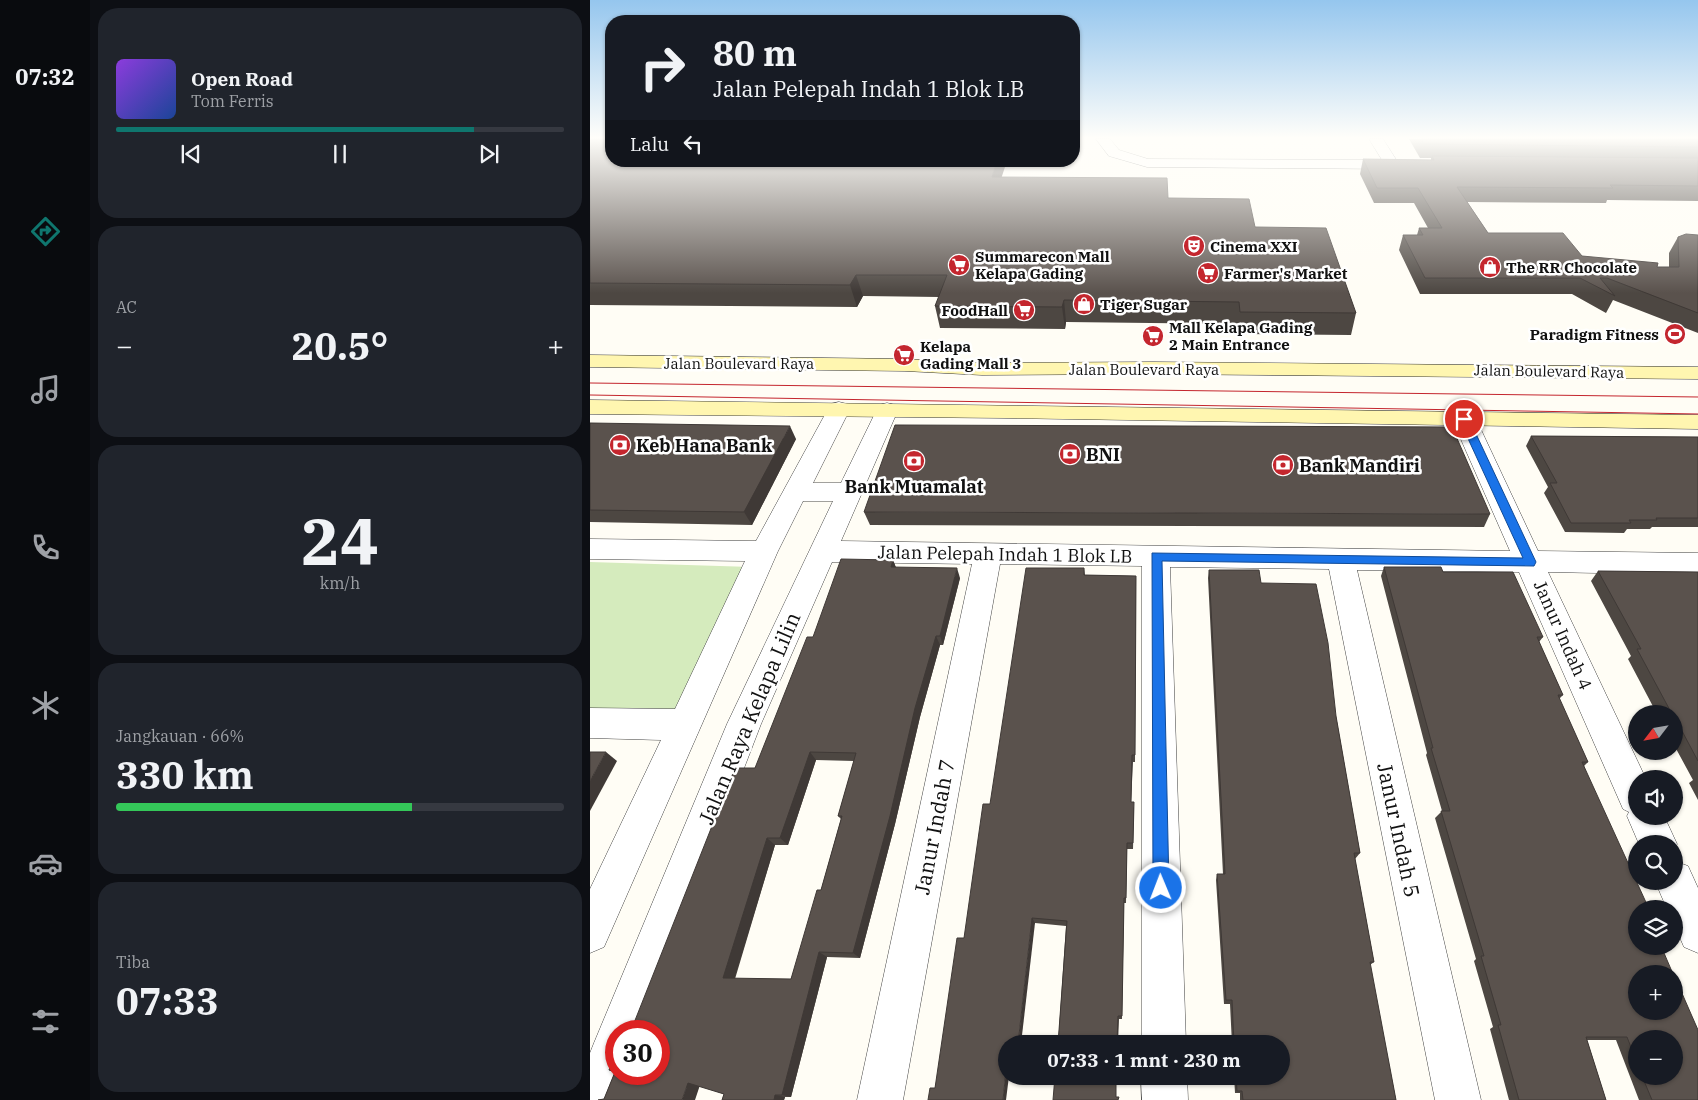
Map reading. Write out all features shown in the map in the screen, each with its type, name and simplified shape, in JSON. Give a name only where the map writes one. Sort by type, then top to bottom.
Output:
[{"type":"main road","name":"Jalan Boulevard Raya","points":[[590,361],[905,365],[982,369],[1698,373]]},
{"type":"main road","points":[[982,369],[1002,374],[1104,372],[1131,369]]},
{"type":"main road","points":[[1101,409],[1113,396],[1111,382],[1104,372]]},
{"type":"main road","points":[[983,410],[1000,404],[1061,405],[1101,409],[1124,414]]},
{"type":"main road","points":[[590,408],[983,410],[1124,414],[1698,422]]},
{"type":"street","points":[[590,933],[764,552],[839,409]]},
{"type":"street","name":"Jalan Raya Kelapa Lilin","points":[[625,1020],[744,724],[887,410]]},
{"type":"street","name":"Janur Indah 4","points":[[1464,419],[1628,779]]},
{"type":"street","points":[[796,492],[849,492]]},
{"type":"street","points":[[590,549],[764,552]]},
{"type":"street","name":"Jalan Pelepah Indah 1 Blok LB","points":[[822,552],[1698,564]]},
{"type":"street","name":"Janur Indah 7","points":[[880,1100],[988,554]]},
{"type":"street","points":[[1156,556],[1164,1035]]},
{"type":"street","name":"Janur Indah 5","points":[[1341,560],[1458,1100]]},
{"type":"street","points":[[590,723],[686,725]]},
{"type":"street","points":[[1679,890],[1698,933]]},
{"type":"street","points":[[594,1100],[605,1072]]},
{"type":"street","points":[[1164,1085],[1165,1100]]},
{"type":"green space","points":[[590,562],[752,567],[680,724],[590,721]]},
{"type":"building","name":"Summarecon Mall Kelapa Gading","points":[[590,190],[1168,190],[1168,198],[1249,199],[1255,227],[1326,228],[1356,313],[1240,312],[1239,302],[1064,300],[1062,307],[935,306],[947,275],[856,275],[850,285],[590,283]]},
{"type":"building","points":[[1419,190],[1459,190],[1488,233],[1563,233],[1582,256],[1658,263],[1657,267],[1679,267],[1678,237],[1686,234],[1698,235],[1698,313],[1607,278],[1600,278],[1615,296],[1580,278],[1425,278],[1403,235],[1423,235],[1419,228],[1442,228]]},
{"type":"building","points":[[590,423],[790,426],[744,512],[590,510]]},
{"type":"building","points":[[895,425],[1452,427],[1490,514],[864,512]]},
{"type":"building","points":[[1531,436],[1698,437],[1698,518],[1629,520],[1631,523],[1571,523],[1550,483],[1557,483]]},
{"type":"building","points":[[841,559],[893,560],[891,567],[957,568],[940,636],[936,636],[915,708],[890,816],[853,953],[819,952],[782,1095],[775,1095],[774,1100],[722,1100],[724,1094],[688,1083],[682,1100],[598,1100],[604,1099],[610,1085],[670,1085],[670,1020],[635,1020],[735,768],[755,768],[807,637],[813,637]],"holes":[[[810,752],[856,753],[838,816],[842,816],[821,890],[817,890],[791,979],[723,978],[767,838],[780,838]]]},
{"type":"building","points":[[1384,567],[1441,567],[1443,572],[1513,572],[1543,637],[1537,637],[1563,695],[1558,695],[1588,762],[1582,762],[1628,863],[1628,890],[1640,890],[1645,900],[1628,900],[1628,955],[1665,955],[1669,965],[1628,965],[1628,1020],[1683,1020],[1683,996],[1698,1030],[1698,1100],[1652,1100],[1646,1085],[1683,1085],[1683,1030],[1628,1030],[1628,1040],[1627,1037],[1586,1037],[1606,1100],[1519,1100],[1498,1025],[1501,1025],[1481,956],[1484,956],[1441,811],[1450,811],[1431,748],[1433,748]]},
{"type":"building","points":[[1026,568],[1084,568],[1084,575],[1136,576],[1135,755],[1132,755],[1131,802],[1134,802],[1133,843],[1127,843],[1122,1016],[1118,1016],[1117,1035],[1059,1035],[1067,921],[1032,918],[1019,1035],[998,1035],[998,1085],[1005,1085],[1003,1100],[928,1100],[930,1088],[935,1088],[957,938],[964,938],[983,804],[990,804]]},
{"type":"building","points":[[1209,570],[1259,570],[1261,583],[1316,584],[1328,643],[1336,716],[1360,853],[1354,853],[1374,962],[1370,962],[1396,1100],[1243,1100],[1242,1091],[1237,1091],[1237,1085],[1290,1085],[1290,1035],[1234,1035],[1232,1000],[1226,1000],[1217,874],[1225,874]]},
{"type":"building","points":[[1598,571],[1698,572],[1698,761],[1683,733],[1683,705],[1667,705],[1637,649],[1641,649]]},
{"type":"building","points":[[590,752],[606,752],[590,781]]},
{"type":"building","points":[[1054,1085],[1116,1085],[1116,1097],[1119,1097],[1118,1100],[1053,1100]]},
{"type":"tram line","points":[[590,383],[1698,397]]},
{"type":"tram line","points":[[590,395],[1698,414]]},
{"type":"place","name":"Cinema XXI","points":[[1194,246]]},
{"type":"place","name":"Summarecon Mall Kelapa Gading","points":[[959,265]]},
{"type":"place","name":"The RR Chocolate","points":[[1490,267]]},
{"type":"place","name":"Farmer's Market","points":[[1208,273]]},
{"type":"place","name":"Tiger Sugar","points":[[1084,304]]},
{"type":"place","name":"FoodHall","points":[[1024,310]]},
{"type":"place","name":"Paradigm Fitness","points":[[1675,334]]},
{"type":"place","name":"Mall Kelapa Gading 2 Main Entrance","points":[[1153,336]]},
{"type":"place","name":"Kelapa Gading Mall 3","points":[[904,355]]},
{"type":"place","name":"Keb Hana Bank","points":[[620,445]]},
{"type":"place","name":"BNI","points":[[1070,454]]},
{"type":"place","name":"Bank Muamalat","points":[[914,461]]},
{"type":"place","name":"Bank Mandiri","points":[[1283,465]]},
{"type":"route","points":[[1161,888],[1156,556],[1530,562],[1464,419]]}]
